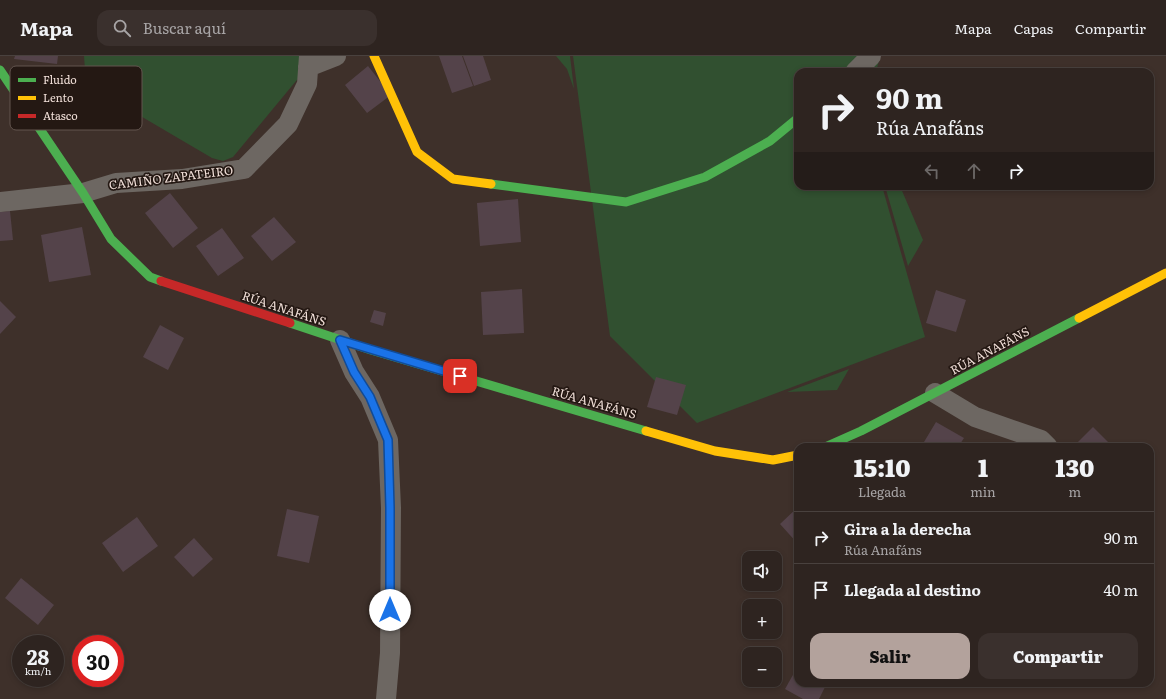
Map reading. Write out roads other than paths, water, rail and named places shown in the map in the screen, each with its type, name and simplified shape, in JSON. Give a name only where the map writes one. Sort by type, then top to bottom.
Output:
[{"type":"street","points":[[309,62],[336,56]]},
{"type":"street","points":[[374,56],[418,152],[454,179],[626,202],[705,177],[770,141],[794,121]]},
{"type":"street","points":[[859,68],[871,56]]},
{"type":"street","name":"CAMIÑO ZAPATEIRO","points":[[0,202],[83,193],[116,183],[182,179],[244,169],[288,124],[307,84],[309,62]]},
{"type":"street","name":"RÚA ANAFÁNS","points":[[0,70],[10,85]]},
{"type":"street","name":"RÚA ANAFÁNS","points":[[40,130],[83,193],[111,239],[150,277],[340,340],[714,451],[773,460],[794,456]]},
{"type":"street","name":"RÚA ANAFÁNS","points":[[834,443],[861,431],[1166,274]]},
{"type":"street","points":[[340,340],[354,372],[370,397],[388,440],[390,508],[390,646],[386,699]]},
{"type":"street","points":[[935,393],[975,416],[1041,440],[1044,443]]}]
